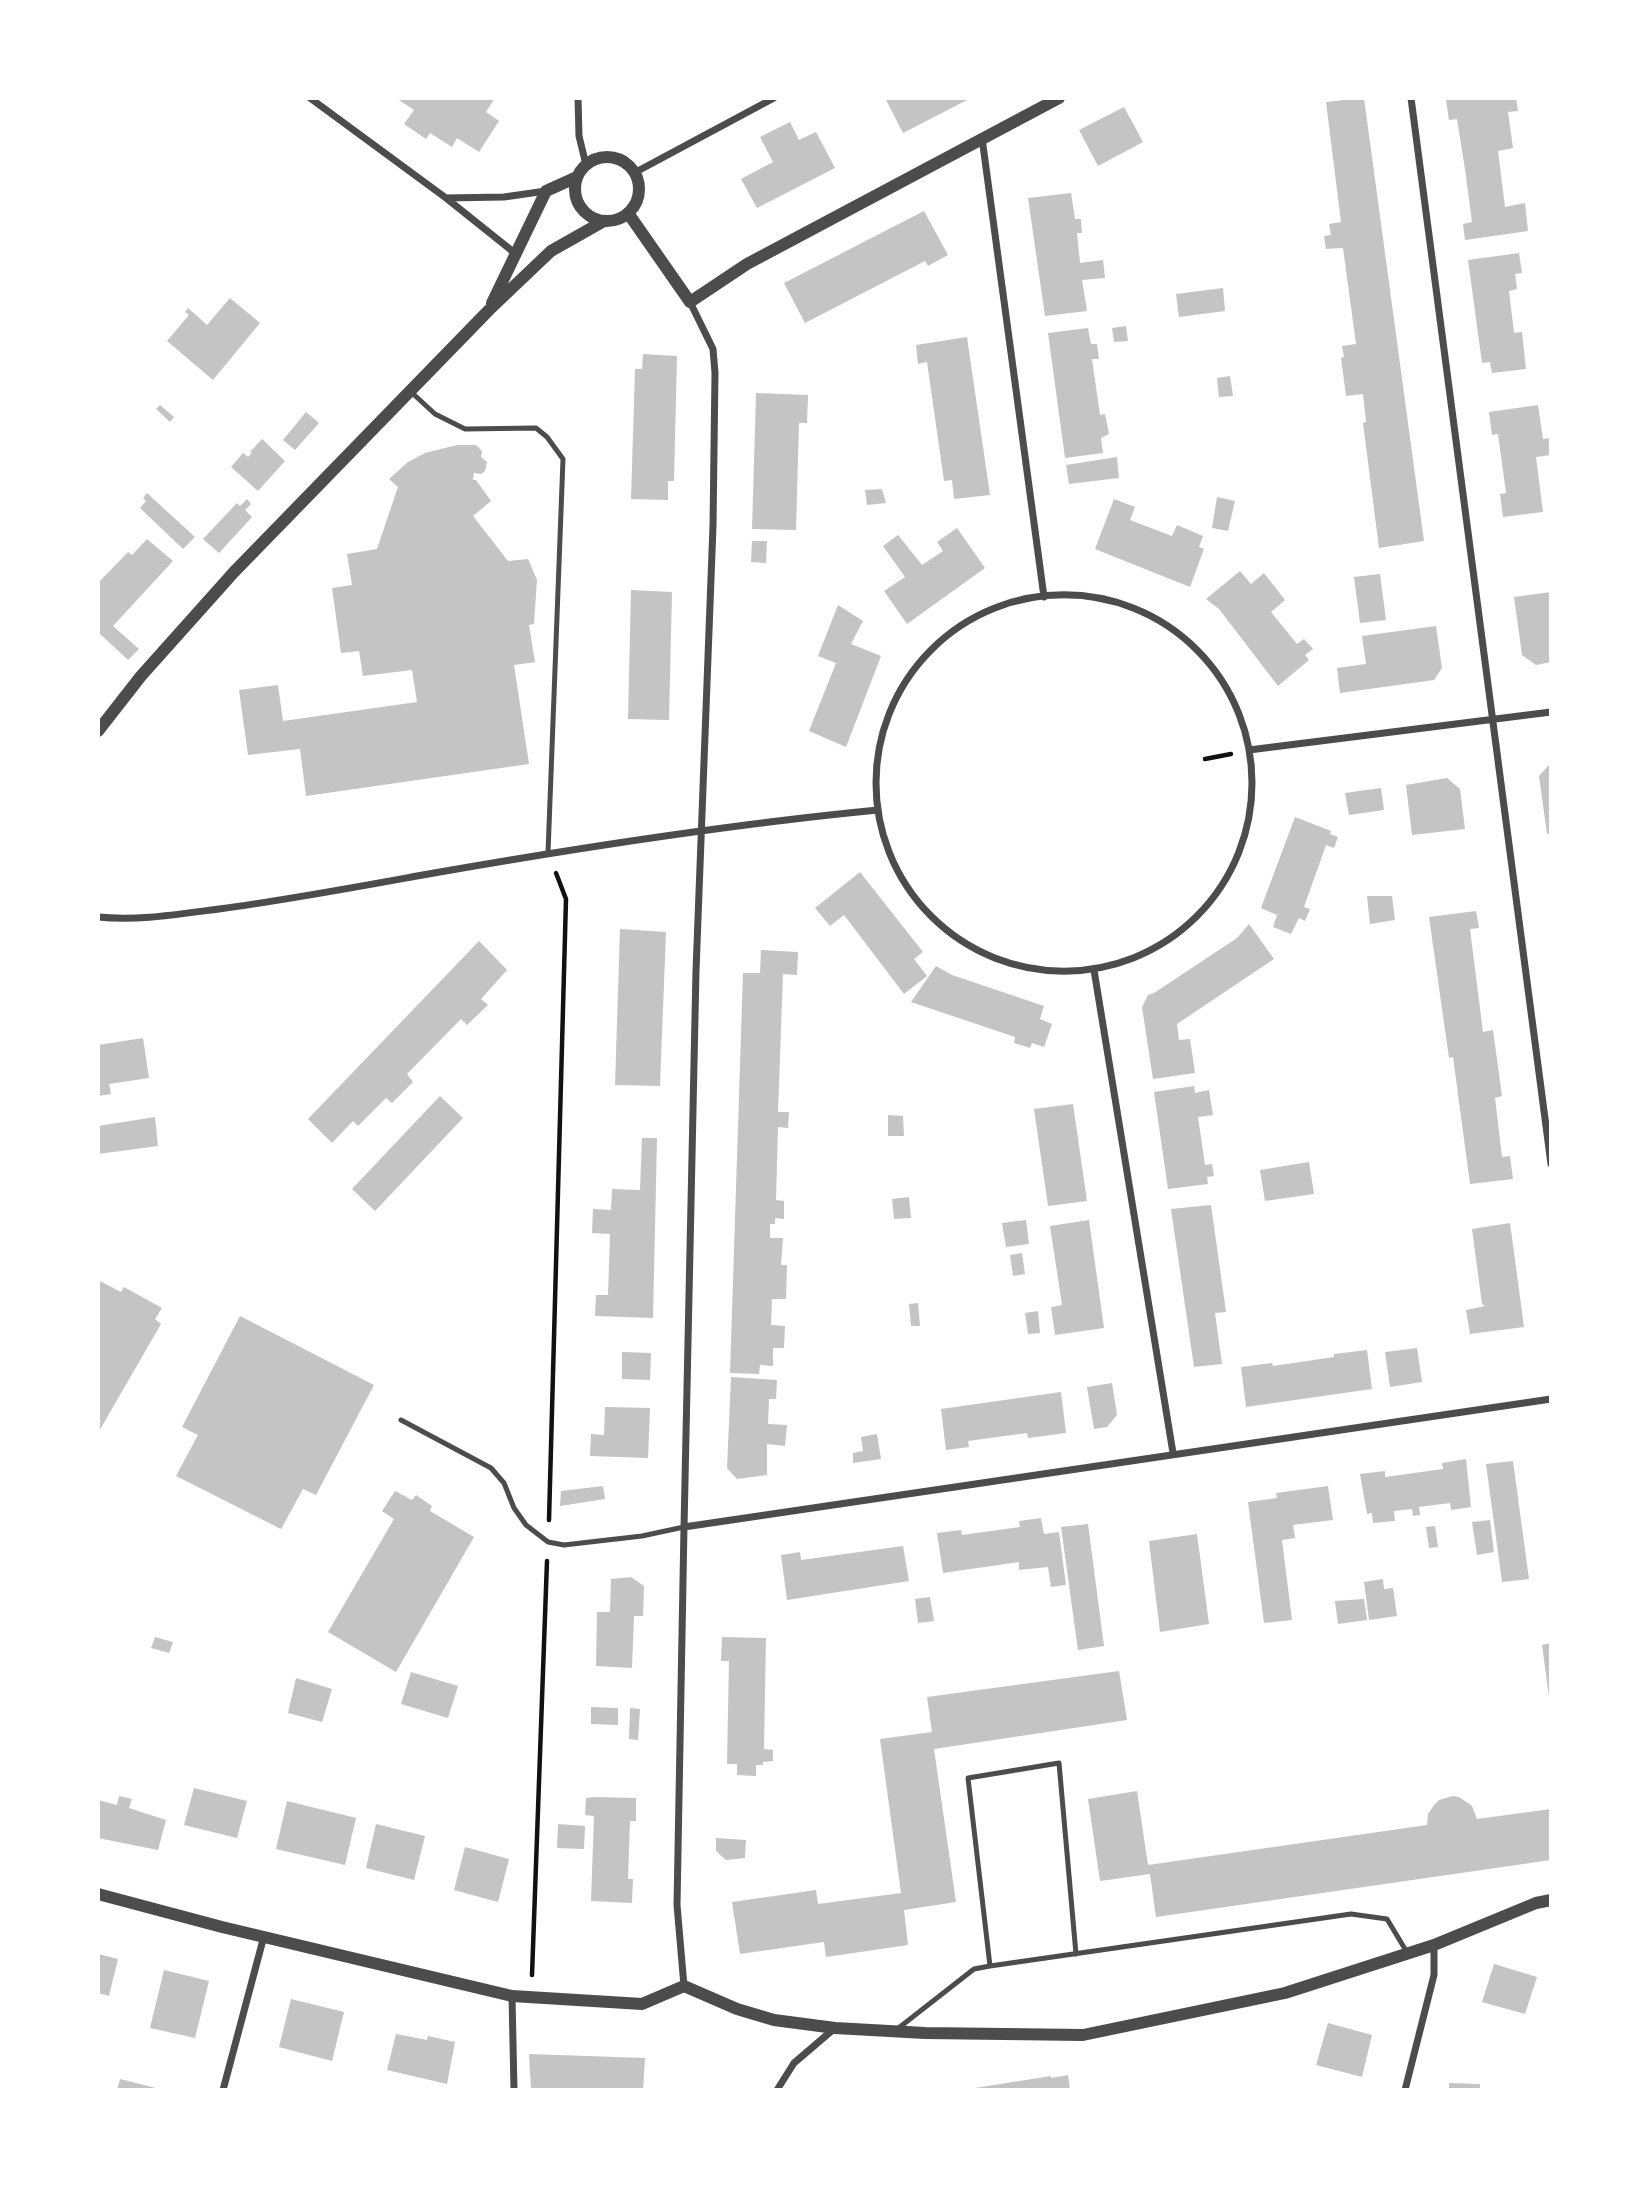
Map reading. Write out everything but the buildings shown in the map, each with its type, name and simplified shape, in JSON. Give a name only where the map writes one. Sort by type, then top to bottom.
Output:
[{"type":"street","points":[[310,98],[446,198],[516,254]]},
{"type":"street","points":[[578,98],[579,136],[586,165]]},
{"type":"street","points":[[634,173],[774,98]]},
{"type":"street","points":[[690,302],[747,264],[1059,98]]},
{"type":"street","points":[[1411,98],[1551,1164]]},
{"type":"street","points":[[982,138],[1044,597]]},
{"type":"street","points":[[446,198],[504,197],[546,191],[577,177],[586,165],[595,159],[606,157],[627,164],[634,173],[639,183],[635,205],[628,213],[612,221],[594,219],[579,206],[576,196],[577,177]]},
{"type":"street","points":[[489,310],[546,191]]},
{"type":"street","points":[[628,213],[690,302],[713,349],[715,373],[713,526],[701,829],[684,1527],[677,1905],[684,1986]]},
{"type":"street","points":[[98,730],[141,676],[233,572],[489,310],[551,251],[604,221]]},
{"type":"street","points":[[1054,595],[1105,599],[1153,617],[1194,646],[1227,686],[1250,750],[1254,796],[1239,858],[1205,911],[1155,950],[1094,971],[1035,970],[978,951],[931,916],[896,869],[882,831],[876,767],[880,744],[886,722],[912,672],[951,633],[1000,606],[1054,595]]},
{"type":"street","points":[[1250,750],[1551,712]]},
{"type":"street","points":[[98,917],[150,918],[295,899],[548,853],[701,829],[878,810]]},
{"type":"street","points":[[1094,971],[1173,1453]]},
{"type":"street","points":[[684,1527],[1551,1399]]},
{"type":"street","points":[[98,1894],[512,1996],[642,2004],[684,1986],[737,2010],[774,2020],[835,2028],[1083,2035],[1284,1993],[1434,1945],[1536,1903],[1551,1900]]},
{"type":"street","points":[[223,2090],[264,1936]]},
{"type":"street","points":[[1405,2090],[1434,1975],[1434,1945]]},
{"type":"street","points":[[512,1996],[514,2090]]},
{"type":"street","points":[[778,2090],[794,2063],[835,2028]]},
{"type":"lane","points":[[410,391],[435,414],[465,429],[536,428],[547,437],[563,459],[548,853]]},
{"type":"lane","points":[[401,1420],[491,1468],[504,1483],[514,1508],[526,1525],[548,1542],[577,1544],[642,1536],[684,1527]]},
{"type":"lane","points":[[990,1966],[968,1778],[1059,1763],[1076,1954]]},
{"type":"lane","points":[[893,2031],[974,1969],[990,1966],[1351,1914],[1387,1919],[1408,1954]]},
{"type":"path","points":[[531,1997],[548,1542],[566,900],[548,853]]}]
